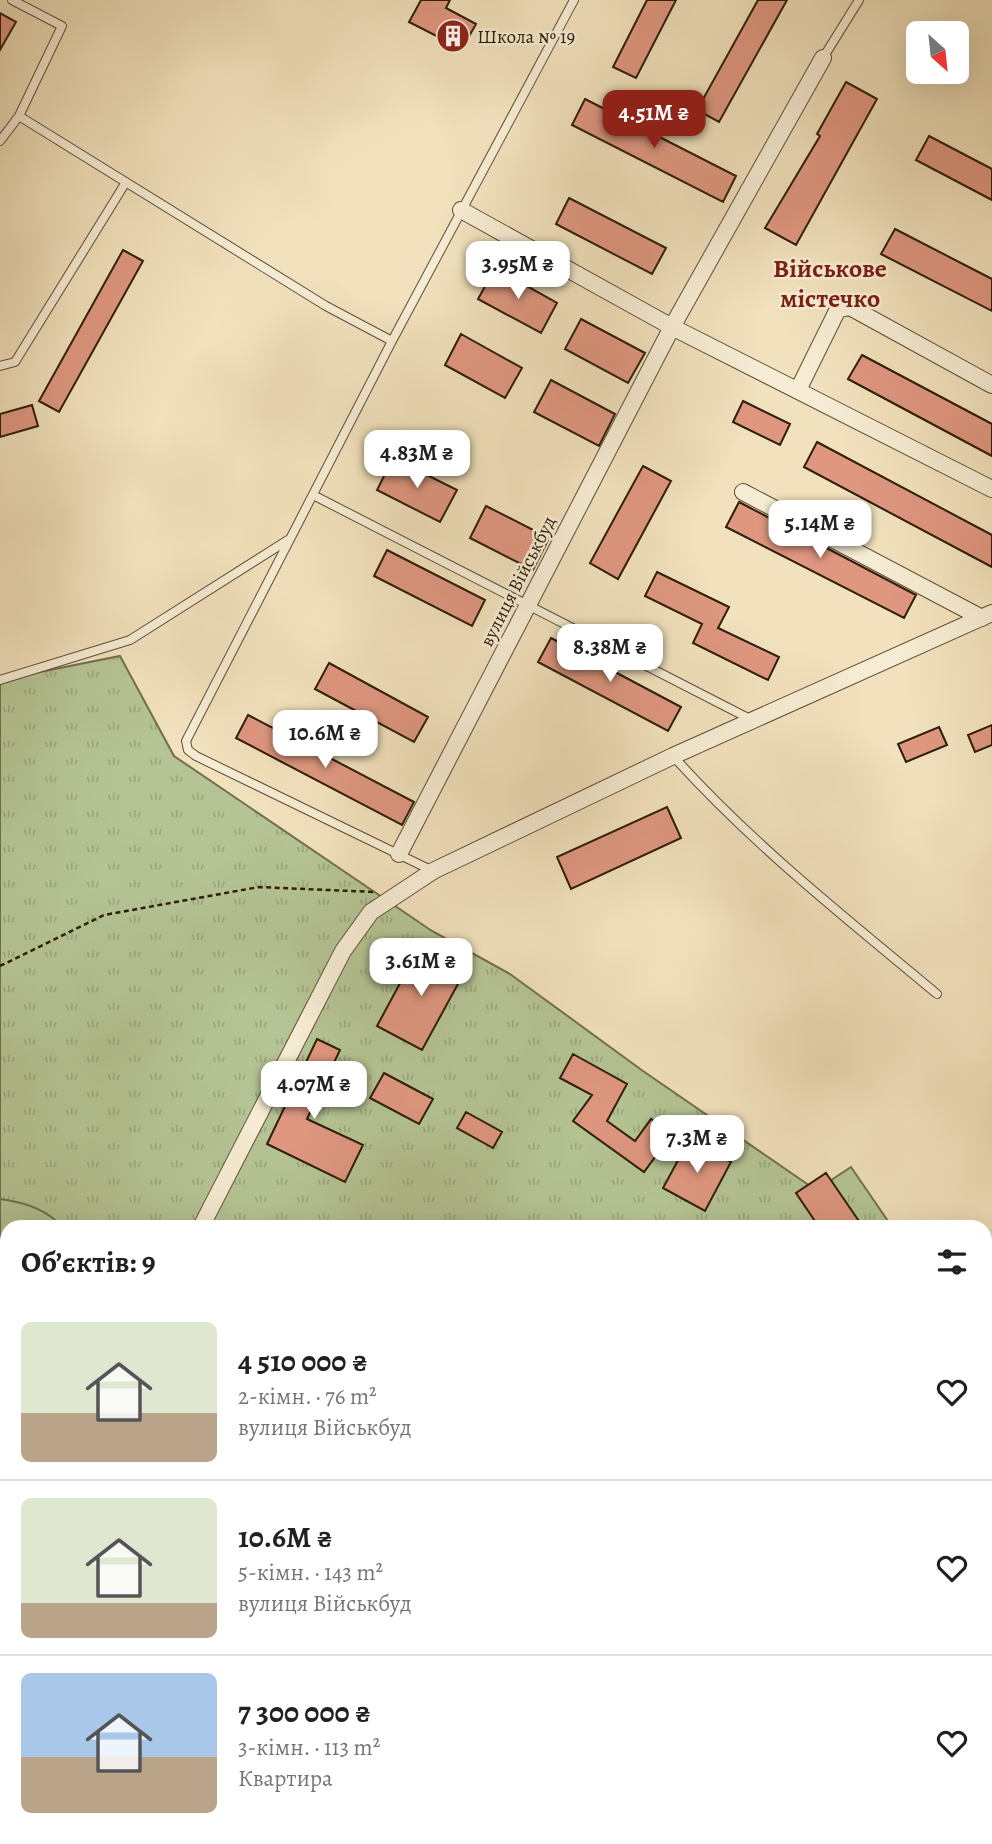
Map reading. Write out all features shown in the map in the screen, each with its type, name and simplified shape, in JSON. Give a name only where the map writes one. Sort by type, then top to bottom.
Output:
[{"type":"street","name":"вулиця Військбуд","points":[[399,854],[672,327],[823,58]]},
{"type":"street","points":[[461,210],[672,327],[992,489]]},
{"type":"street","points":[[798,390],[830,320],[838,309],[850,307],[992,385]]},
{"type":"street","points":[[743,492],[987,615]]},
{"type":"street","points":[[205,1220],[343,951],[371,912],[433,871],[673,756],[987,615]]},
{"type":"lane","points":[[0,141],[19,116],[62,26],[12,0]]},
{"type":"lane","points":[[433,871],[188,750],[186,741],[392,341],[574,0]]},
{"type":"lane","name":"вулиця Військбуд","points":[[823,58],[859,0]]},
{"type":"lane","points":[[19,116],[326,306],[392,341]]},
{"type":"lane","points":[[0,366],[16,362],[126,183]]},
{"type":"lane","points":[[313,495],[752,720]]},
{"type":"lane","points":[[0,680],[130,640],[290,538]]},
{"type":"lane","points":[[673,756],[729,816],[770,854],[937,994]]},
{"type":"path","points":[[0,966],[104,915],[117,912],[259,887],[399,893]]},
{"type":"green space","points":[[120,656],[174,756],[432,931],[510,974],[643,1071],[816,1190],[851,1167],[887,1220],[0,1220],[0,680]]},
{"type":"green space","points":[[0,1199],[34,1207],[55,1220],[0,1220]]},
{"type":"building","name":"Школа № 19","points":[[421,0],[450,0],[446,8],[476,24],[462,49],[409,22]]},
{"type":"building","points":[[647,0],[676,0],[636,78],[613,67]]},
{"type":"building","points":[[758,0],[787,0],[719,122],[697,110]]},
{"type":"building","points":[[0,13],[16,22],[0,50]]},
{"type":"building","points":[[846,82],[877,99],[796,245],[765,228],[820,136],[817,134]]},
{"type":"building","points":[[585,99],[736,176],[723,202],[572,125]]},
{"type":"building","points":[[929,136],[992,169],[992,200],[916,160]]},
{"type":"building","points":[[569,198],[666,248],[652,274],[556,224]]},
{"type":"building","points":[[895,229],[992,279],[992,311],[881,254]]},
{"type":"building","points":[[123,250],[143,261],[59,412],[39,401]]},
{"type":"building","points":[[495,268],[557,303],[541,333],[478,299]]},
{"type":"building","points":[[581,319],[645,353],[628,383],[565,349]]},
{"type":"building","points":[[461,334],[522,368],[505,398],[445,365]]},
{"type":"building","points":[[862,355],[992,424],[992,456],[848,379]]},
{"type":"building","points":[[551,380],[615,414],[599,446],[534,412]]},
{"type":"building","points":[[743,401],[790,424],[780,445],[733,422]]},
{"type":"building","points":[[32,405],[38,426],[0,437],[0,414]]},
{"type":"building","points":[[817,442],[992,535],[992,567],[804,467]]},
{"type":"building","points":[[393,458],[457,490],[440,522],[377,490]]},
{"type":"building","points":[[643,466],[671,481],[618,579],[590,563]]},
{"type":"building","points":[[739,502],[916,595],[904,618],[726,527]]},
{"type":"building","points":[[486,506],[549,538],[533,570],[470,538]]},
{"type":"building","points":[[387,550],[485,600],[472,626],[374,576]]},
{"type":"building","points":[[657,572],[729,607],[718,628],[779,657],[768,680],[693,643],[702,624],[645,596]]},
{"type":"building","points":[[551,638],[681,707],[668,731],[538,662]]},
{"type":"building","points":[[329,663],[428,717],[414,742],[315,689]]},
{"type":"building","points":[[248,715],[414,802],[402,825],[236,738]]},
{"type":"building","points":[[992,725],[992,745],[975,752],[968,735]]},
{"type":"building","points":[[939,727],[947,745],[906,762],[898,744]]},
{"type":"building","points":[[667,807],[681,838],[571,889],[557,857]]},
{"type":"building","points":[[420,946],[465,971],[422,1050],[377,1026]]},
{"type":"building","points":[[317,1039],[340,1050],[307,1119],[363,1145],[345,1182],[267,1144]]},
{"type":"building","points":[[573,1054],[627,1084],[607,1121],[635,1141],[651,1119],[672,1134],[644,1172],[573,1121],[592,1095],[560,1078]]},
{"type":"building","points":[[384,1073],[433,1099],[419,1124],[370,1098]]},
{"type":"building","points":[[466,1112],[502,1132],[493,1148],[457,1128]]},
{"type":"building","points":[[689,1140],[731,1162],[705,1211],[663,1188]]},
{"type":"building","points":[[826,1173],[858,1220],[814,1220],[796,1193]]},
{"type":"place","name":"Школа № 19","points":[[453,36]]},
{"type":"district","name":"Військове містечко","points":[[830,283]]}]
